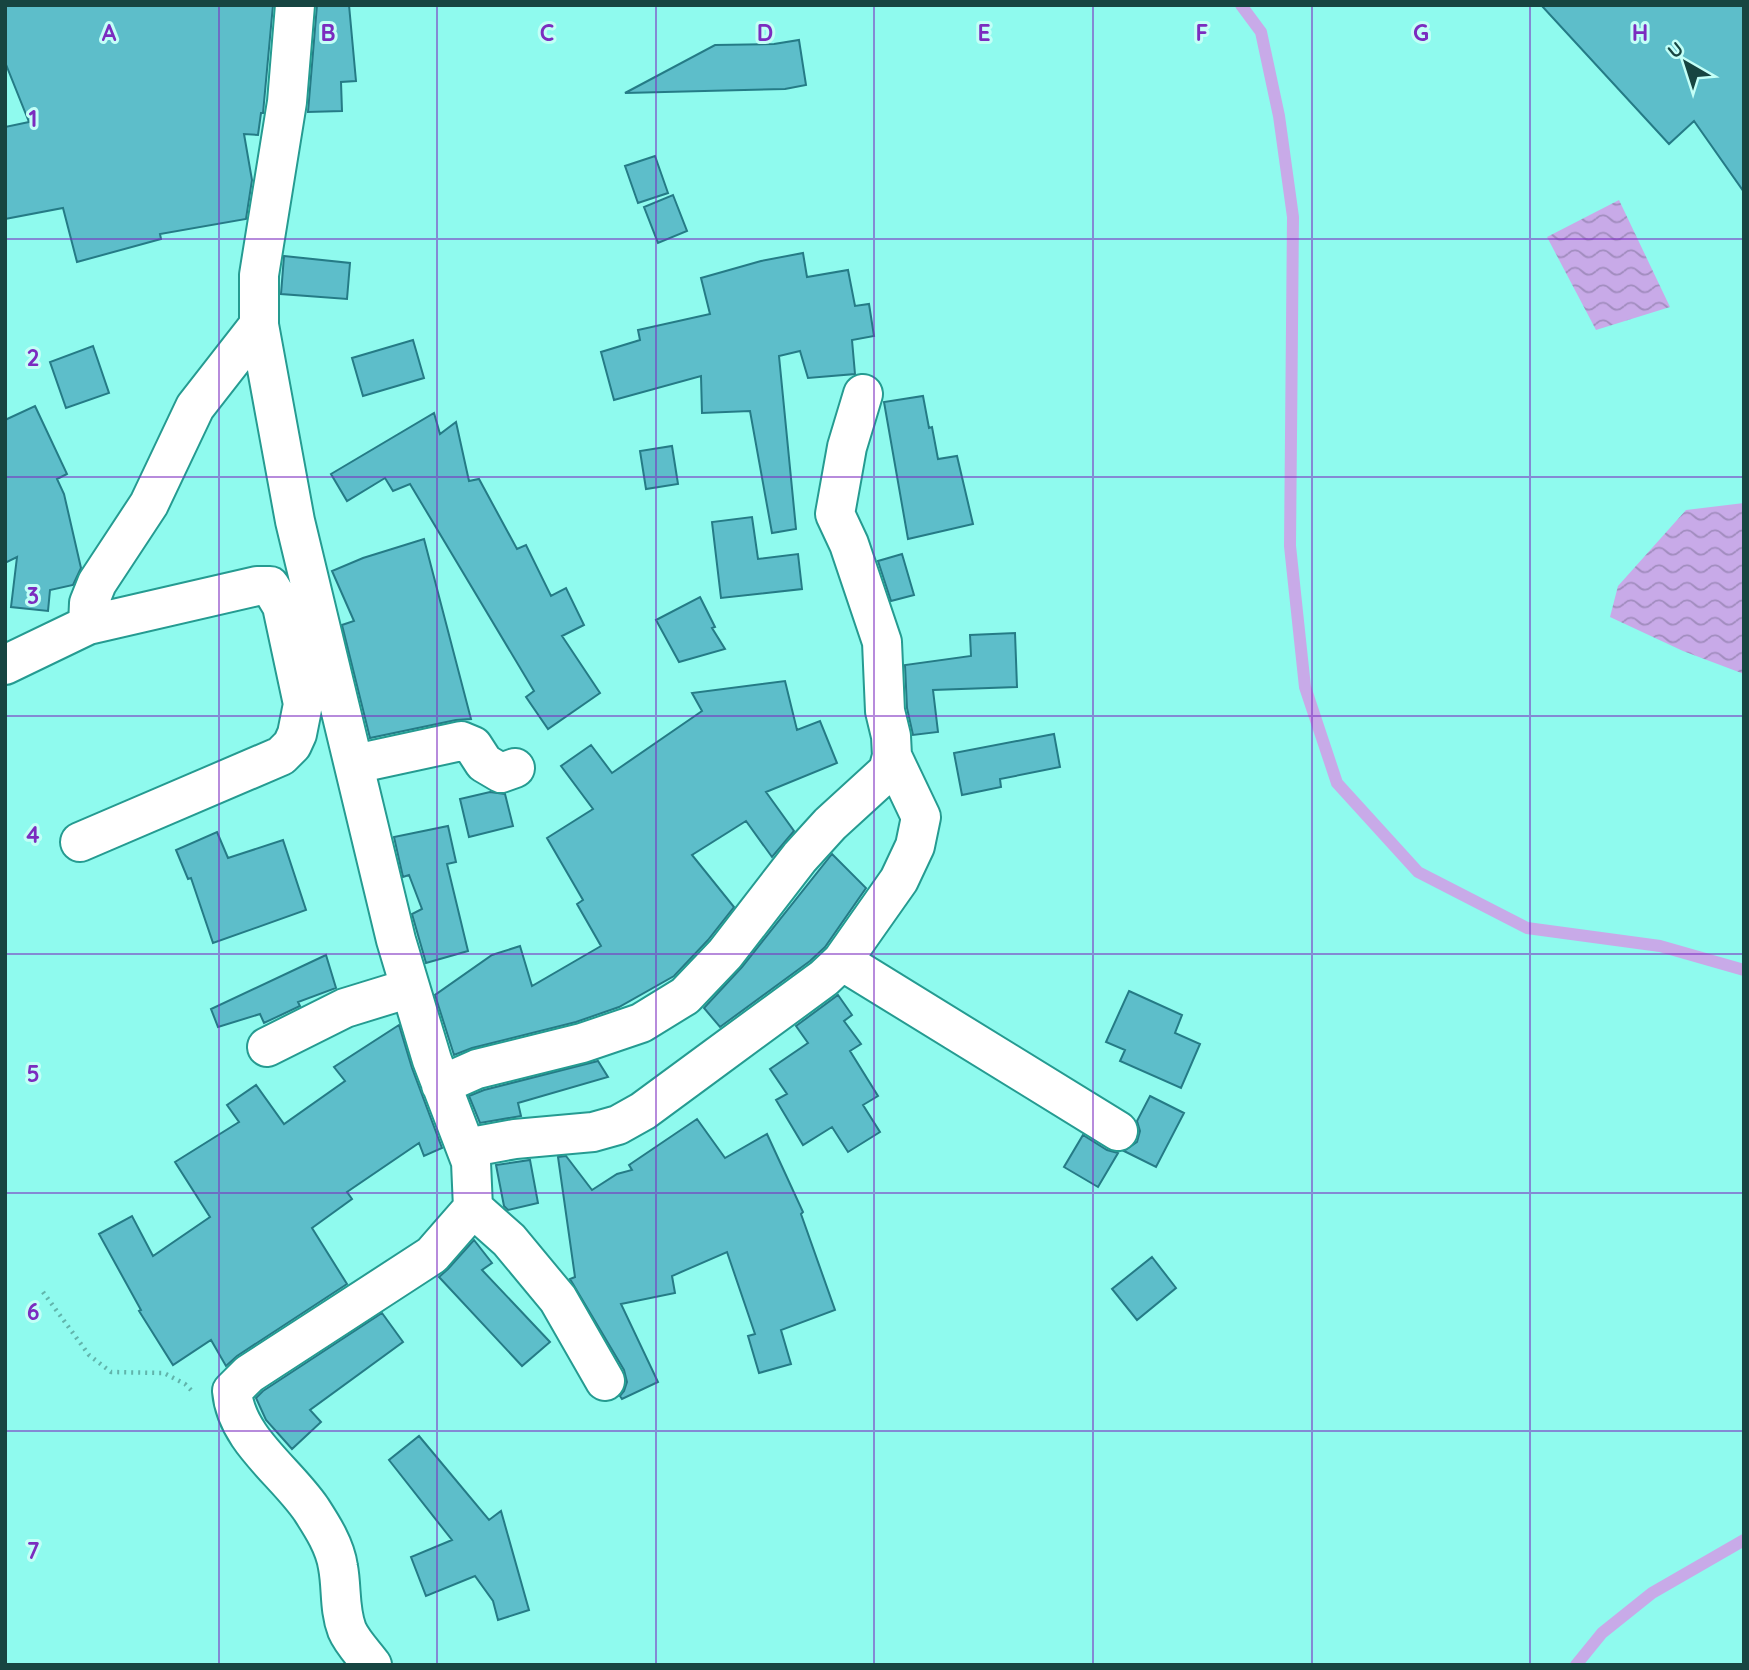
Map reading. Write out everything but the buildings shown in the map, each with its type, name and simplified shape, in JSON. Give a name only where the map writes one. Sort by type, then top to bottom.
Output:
[{"type":"street","points":[[295,5],[287,102],[259,275],[259,325],[295,522],[396,940],[432,1060],[471,1161],[473,1208],[432,1255],[248,1374],[232,1391],[236,1411],[248,1433],[310,1508],[332,1545],[338,1566],[341,1609],[348,1633],[372,1665]]},
{"type":"street","points":[[88,625],[89,603],[97,583],[149,504],[195,407],[259,325]]},
{"type":"street","points":[[441,1085],[477,1069],[582,1043],[641,1023],[685,996],[725,954],[800,857],[830,824],[888,771],[892,756],[885,711],[882,642],[849,544],[835,514],[847,447],[863,394]]},
{"type":"street","points":[[5,665],[88,625],[257,586],[270,586],[282,606],[303,704],[292,745],[281,756],[80,842]]},
{"type":"street","points":[[355,764],[461,741],[473,746],[484,763],[501,773],[515,768]]},
{"type":"street","points":[[466,1148],[515,1139],[593,1132],[618,1125],[643,1111],[824,978],[842,961],[899,880],[915,846],[921,817],[892,756]]},
{"type":"street","points":[[842,961],[1118,1131]]},
{"type":"street","points":[[267,1047],[345,1008],[410,988]]},
{"type":"street","points":[[473,1208],[509,1240],[558,1299],[605,1381]]},
{"type":"path","points":[[43,1292],[89,1356],[111,1372],[164,1373],[185,1384],[195,1394]]},
{"type":"water","points":[[1619,200],[1670,307],[1596,330],[1547,237]]},
{"type":"water","points":[[1744,503],[1744,674],[1683,651],[1610,617],[1618,586],[1686,510]]},
{"type":"waterway","points":[[1241,5],[1261,32],[1279,116],[1293,217],[1290,546],[1305,687],[1337,783],[1418,872],[1527,928],[1660,946],[1744,970]]},
{"type":"waterway","points":[[1576,1665],[1602,1633],[1652,1593],[1744,1540]]}]
